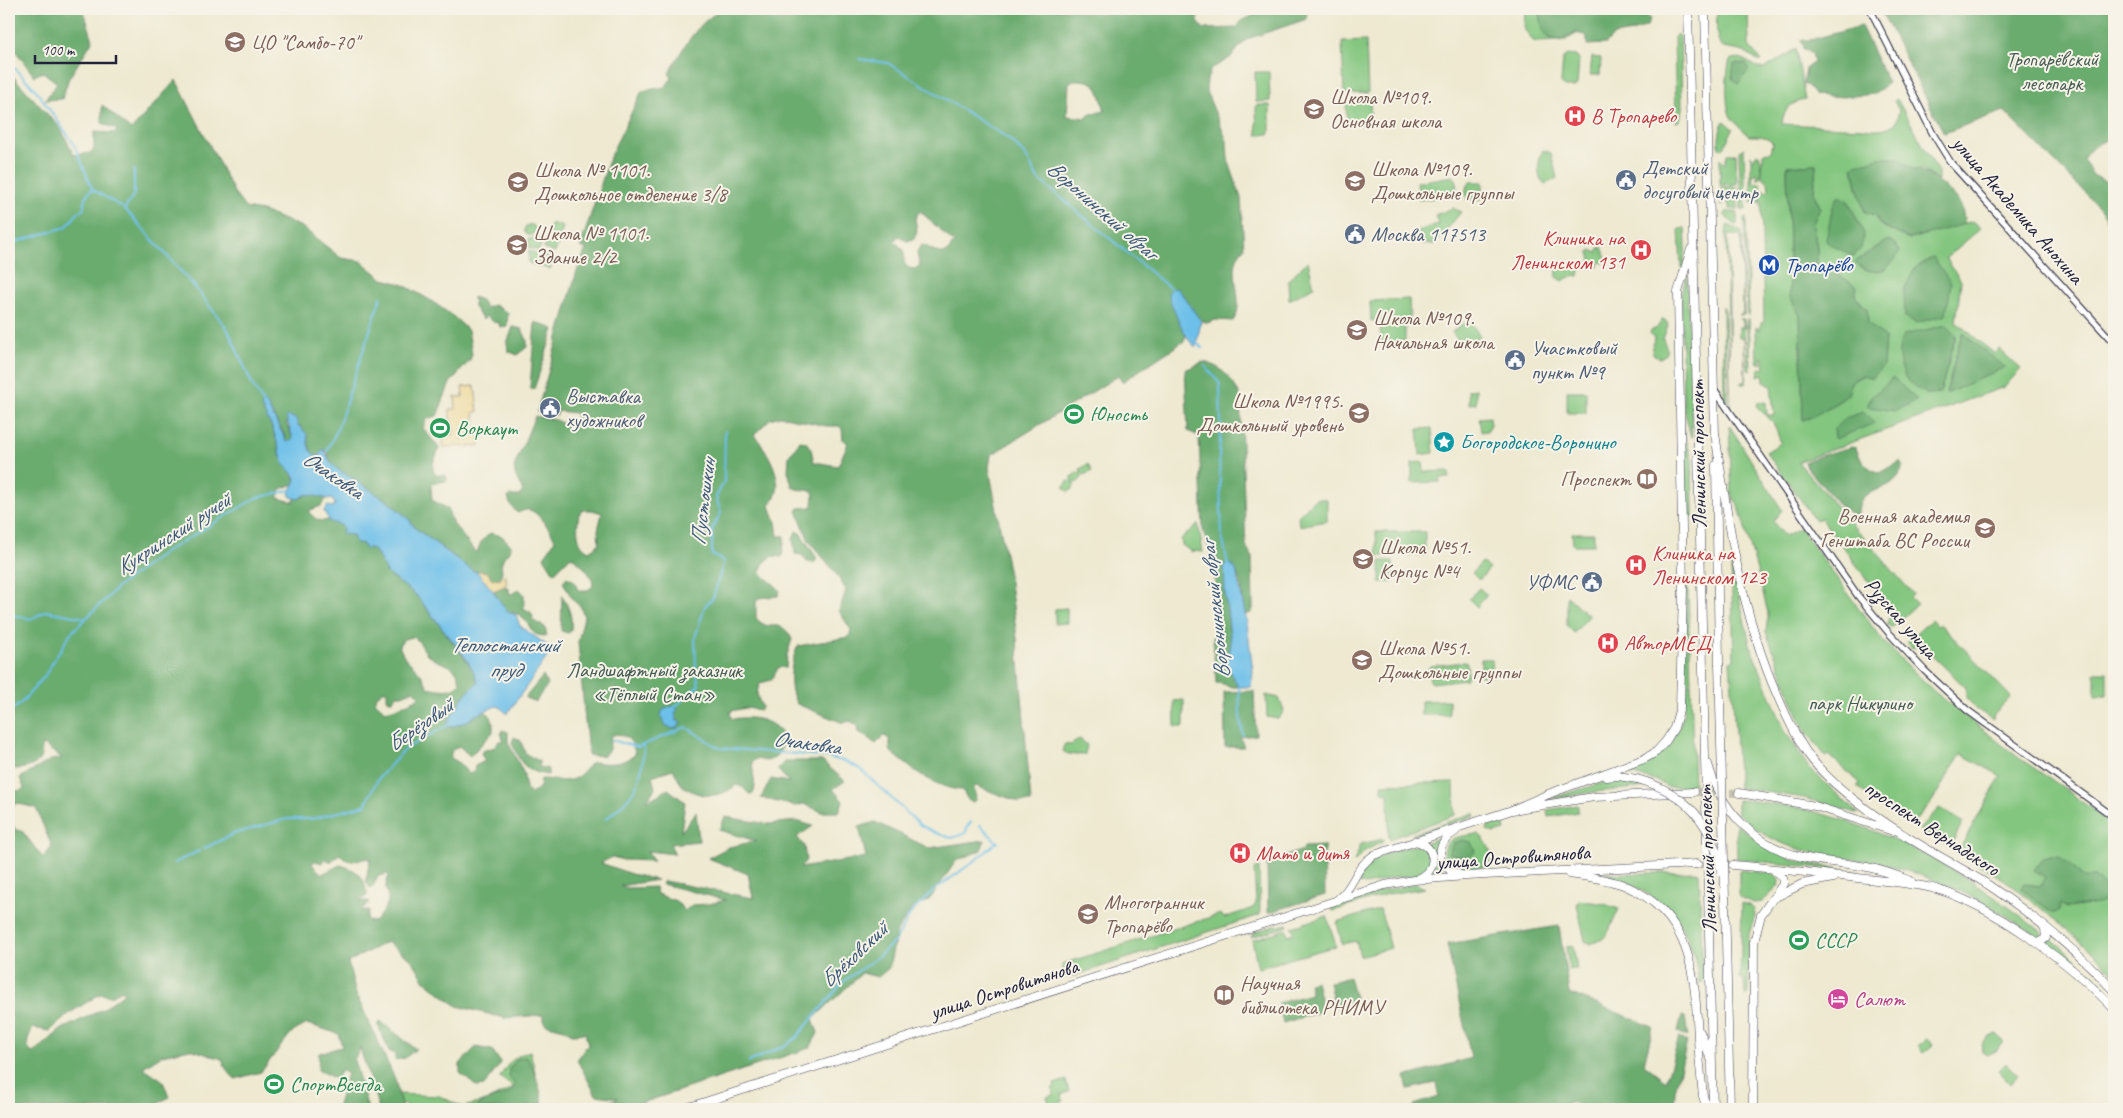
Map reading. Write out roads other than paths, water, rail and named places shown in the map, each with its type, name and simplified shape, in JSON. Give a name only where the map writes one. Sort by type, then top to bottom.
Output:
[{"type":"main road","name":"Ленинский проспект","points":[[1688,9],[1713,1109]]},
{"type":"main road","name":"Ленинский проспект","points":[[1705,9],[1715,433],[1718,663],[1726,898],[1730,1109]]},
{"type":"main road","points":[[1512,810],[1551,793],[1636,763],[1656,752],[1670,735],[1679,713],[1683,589],[1678,292],[1693,239]]},
{"type":"main road","name":"проспект Вернадского","points":[[1715,433],[1730,533],[1752,627],[1763,661],[1800,743],[1819,767],[1868,809],[1907,837],[1986,884],[2042,924],[2079,955],[2114,990]]},
{"type":"main road","points":[[1704,750],[1713,783],[1723,803],[1741,823],[1764,840],[1801,857],[1877,869],[1936,890]]},
{"type":"main road","points":[[1589,780],[1610,776],[1637,780],[1669,792],[1698,816],[1707,829],[1716,853],[1726,898]]},
{"type":"main road","name":"улица Островитянова","points":[[1335,900],[1348,888],[1361,865],[1378,853],[1512,810],[1603,797],[1694,792]]},
{"type":"main road","points":[[1739,793],[1822,808],[1907,837]]},
{"type":"main road","points":[[1466,876],[1448,869],[1442,863],[1440,851],[1446,838],[1467,825]]},
{"type":"main road","points":[[1413,841],[1427,846],[1433,860],[1429,872],[1414,880]]},
{"type":"main road","name":"улица Островитянова","points":[[683,1109],[1059,988],[1113,973],[1371,888],[1414,880],[1466,876],[1697,864]]},
{"type":"main road","points":[[1361,865],[1357,872],[1356,884],[1363,889],[1371,888]]},
{"type":"main road","points":[[1733,865],[1848,877]]},
{"type":"main road","points":[[1753,1109],[1754,942],[1761,915],[1783,884],[1783,878],[1778,872],[1766,868]]},
{"type":"main road","points":[[1558,872],[1610,881],[1627,886],[1648,899],[1667,916],[1682,936],[1689,955],[1694,981],[1703,1096],[1708,1109]]},
{"type":"main road","points":[[1772,900],[1802,884],[1824,879],[1848,877]]},
{"type":"main road","name":"проспект Вернадского","points":[[1848,877],[1904,883],[1936,890],[1969,902],[2031,940],[2070,969],[2114,1009]]},
{"type":"main road","points":[[2031,940],[2040,942],[2046,938],[2042,924]]},
{"type":"main road","points":[[1698,1026],[1712,1064]]},
{"type":"street","name":"улица Академика Анохина","points":[[1870,9],[1933,134],[1951,163],[2114,343]]},
{"type":"street","name":"Рузская улица","points":[[1714,389],[1867,607],[1917,663],[1954,699],[1985,724],[2114,817]]},
{"type":"water","points":[[1176,288],[1201,321],[1196,347],[1184,331],[1169,298],[1168,292]]},
{"type":"water","name":"Теплостанский пруд","points":[[263,403],[266,403],[286,440],[293,439],[286,417],[288,416],[296,419],[298,425],[307,434],[309,448],[315,455],[319,457],[324,449],[331,463],[336,468],[386,500],[408,518],[415,528],[477,572],[507,611],[516,615],[520,626],[551,648],[550,653],[507,714],[500,707],[496,706],[474,716],[466,722],[450,727],[447,724],[463,697],[478,682],[472,668],[416,595],[387,573],[376,552],[369,547],[366,550],[362,543],[356,544],[353,535],[342,534],[343,529],[341,525],[330,522],[324,511],[327,506],[333,507],[335,504],[333,500],[307,494],[298,499],[291,497],[289,494],[296,480],[295,476],[284,465],[273,429],[261,407]]},
{"type":"water","points":[[1231,564],[1236,570],[1247,623],[1253,672],[1251,687],[1238,687],[1227,664],[1231,644],[1224,565]]},
{"type":"water","points":[[672,706],[678,709],[675,713],[677,721],[681,722],[678,727],[673,729],[664,724],[661,715],[663,710]]},
{"type":"waterway","name":"Воронинский овраг","points":[[859,59],[888,63],[1009,139],[1026,156],[1038,179],[1171,289]]},
{"type":"waterway","points":[[9,62],[35,89],[74,144],[92,188]]},
{"type":"waterway","points":[[125,209],[134,194],[134,170]]},
{"type":"waterway","name":"Очаковка","points":[[92,189],[125,209],[195,287],[228,330],[253,386],[264,404]]},
{"type":"waterway","points":[[9,244],[66,227],[83,210],[85,197],[92,189]]},
{"type":"waterway","points":[[327,451],[337,430],[381,297]]},
{"type":"waterway","name":"Воронинский овраг","points":[[1197,343],[1202,348]]},
{"type":"waterway","name":"Воронинский овраг","points":[[1205,366],[1220,384],[1221,425],[1219,456],[1222,536],[1228,565]]},
{"type":"waterway","name":"Пустошкин","points":[[674,708],[699,685],[696,671],[695,638],[705,606],[713,598],[724,561],[712,555],[712,529],[721,513],[716,497],[724,482],[725,431]]},
{"type":"waterway","name":"Кукринский ручей","points":[[9,712],[20,704],[44,677],[70,634],[120,585],[167,551],[256,498],[291,490]]},
{"type":"waterway","points":[[9,614],[31,619],[46,611],[85,618]]},
{"type":"waterway","name":"Воронинский овраг","points":[[1239,686],[1240,717],[1243,735]]},
{"type":"waterway","name":"Берёзовый","points":[[203,849],[233,834],[287,819],[312,819],[365,805],[378,779],[405,749],[450,724]]},
{"type":"waterway","name":"Очаковка","points":[[611,740],[638,747],[686,727],[719,748],[822,756],[847,762],[860,769],[920,825],[936,833],[952,838],[966,833],[967,827],[971,822]]},
{"type":"waterway","points":[[606,819],[636,788],[641,770],[644,745]]},
{"type":"waterway","name":"Очаковка","points":[[980,825],[998,843]]},
{"type":"waterway","name":"Брёховский","points":[[749,1062],[788,1044],[797,1037],[844,981],[879,956],[896,940],[911,913],[933,891],[980,857],[996,842]]},
{"type":"waterway","points":[[174,863],[199,851]]},
{"type":"tunnel","points":[[1694,792],[1739,793]]},
{"type":"tunnel","points":[[1697,864],[1733,865]]},
{"type":"place","name":"ЦО \"Самбо-70\"","points":[[235,42]]},
{"type":"place","name":"Школа №109. Основная школа","points":[[1314,109]]},
{"type":"place","name":"В Тропарево","points":[[1575,116]]},
{"type":"place","name":"Детский досуговый центр","points":[[1626,180]]},
{"type":"place","name":"Школа №109. Дошкольные группы","points":[[1355,181]]},
{"type":"place","name":"Школа № 1101. Дошкольное отделение 3/8","points":[[518,182]]},
{"type":"place","name":"Москва 117513","points":[[1355,234]]},
{"type":"place","name":"Школа № 1101. Здание 2/2","points":[[517,245]]},
{"type":"place","name":"Клиника на Ленинском 131","points":[[1641,250]]},
{"type":"place","name":"Тропарёво","points":[[1769,265]]},
{"type":"place","name":"Школа №109. Начальная школа","points":[[1357,330]]},
{"type":"place","name":"Участковый пункт №9","points":[[1515,360]]},
{"type":"place","name":"Выставка художников","points":[[550,408]]},
{"type":"place","name":"Школа №1995. Дошкольный уровень","points":[[1359,413]]},
{"type":"place","name":"Юность","points":[[1074,414]]},
{"type":"place","name":"Воркаут","points":[[440,428]]},
{"type":"place","name":"Богородское-Воронино","points":[[1444,442]]},
{"type":"place","name":"Проспект","points":[[1647,479]]},
{"type":"place","name":"Военная академия Генштаба ВС России","points":[[1985,528]]},
{"type":"place","name":"Школа №51. Корпус №4","points":[[1363,559]]},
{"type":"place","name":"Клиника на Ленинском 123","points":[[1636,565]]},
{"type":"place","name":"УФМС","points":[[1592,582]]},
{"type":"place","name":"АвторМЕД","points":[[1608,643]]},
{"type":"place","name":"Школа №51. Дошкольные группы","points":[[1362,660]]},
{"type":"place","name":"Мать и дитя","points":[[1240,853]]},
{"type":"place","name":"Многогранник Тропарёво","points":[[1088,914]]},
{"type":"place","name":"СССР","points":[[1799,940]]},
{"type":"place","name":"Научная библиотека РНИМУ","points":[[1224,995]]},
{"type":"place","name":"Салют","points":[[1838,999]]},
{"type":"place","name":"СпортВсегда","points":[[274,1084]]},
{"type":"park label","name":"Тропарёвский лесопарк","points":[[2052,71]]},
{"type":"park label","name":"Ландшафтный заказник «Тёплый Стан»","points":[[654,682]]},
{"type":"park label","name":"парк Никулино","points":[[1860,703]]}]
